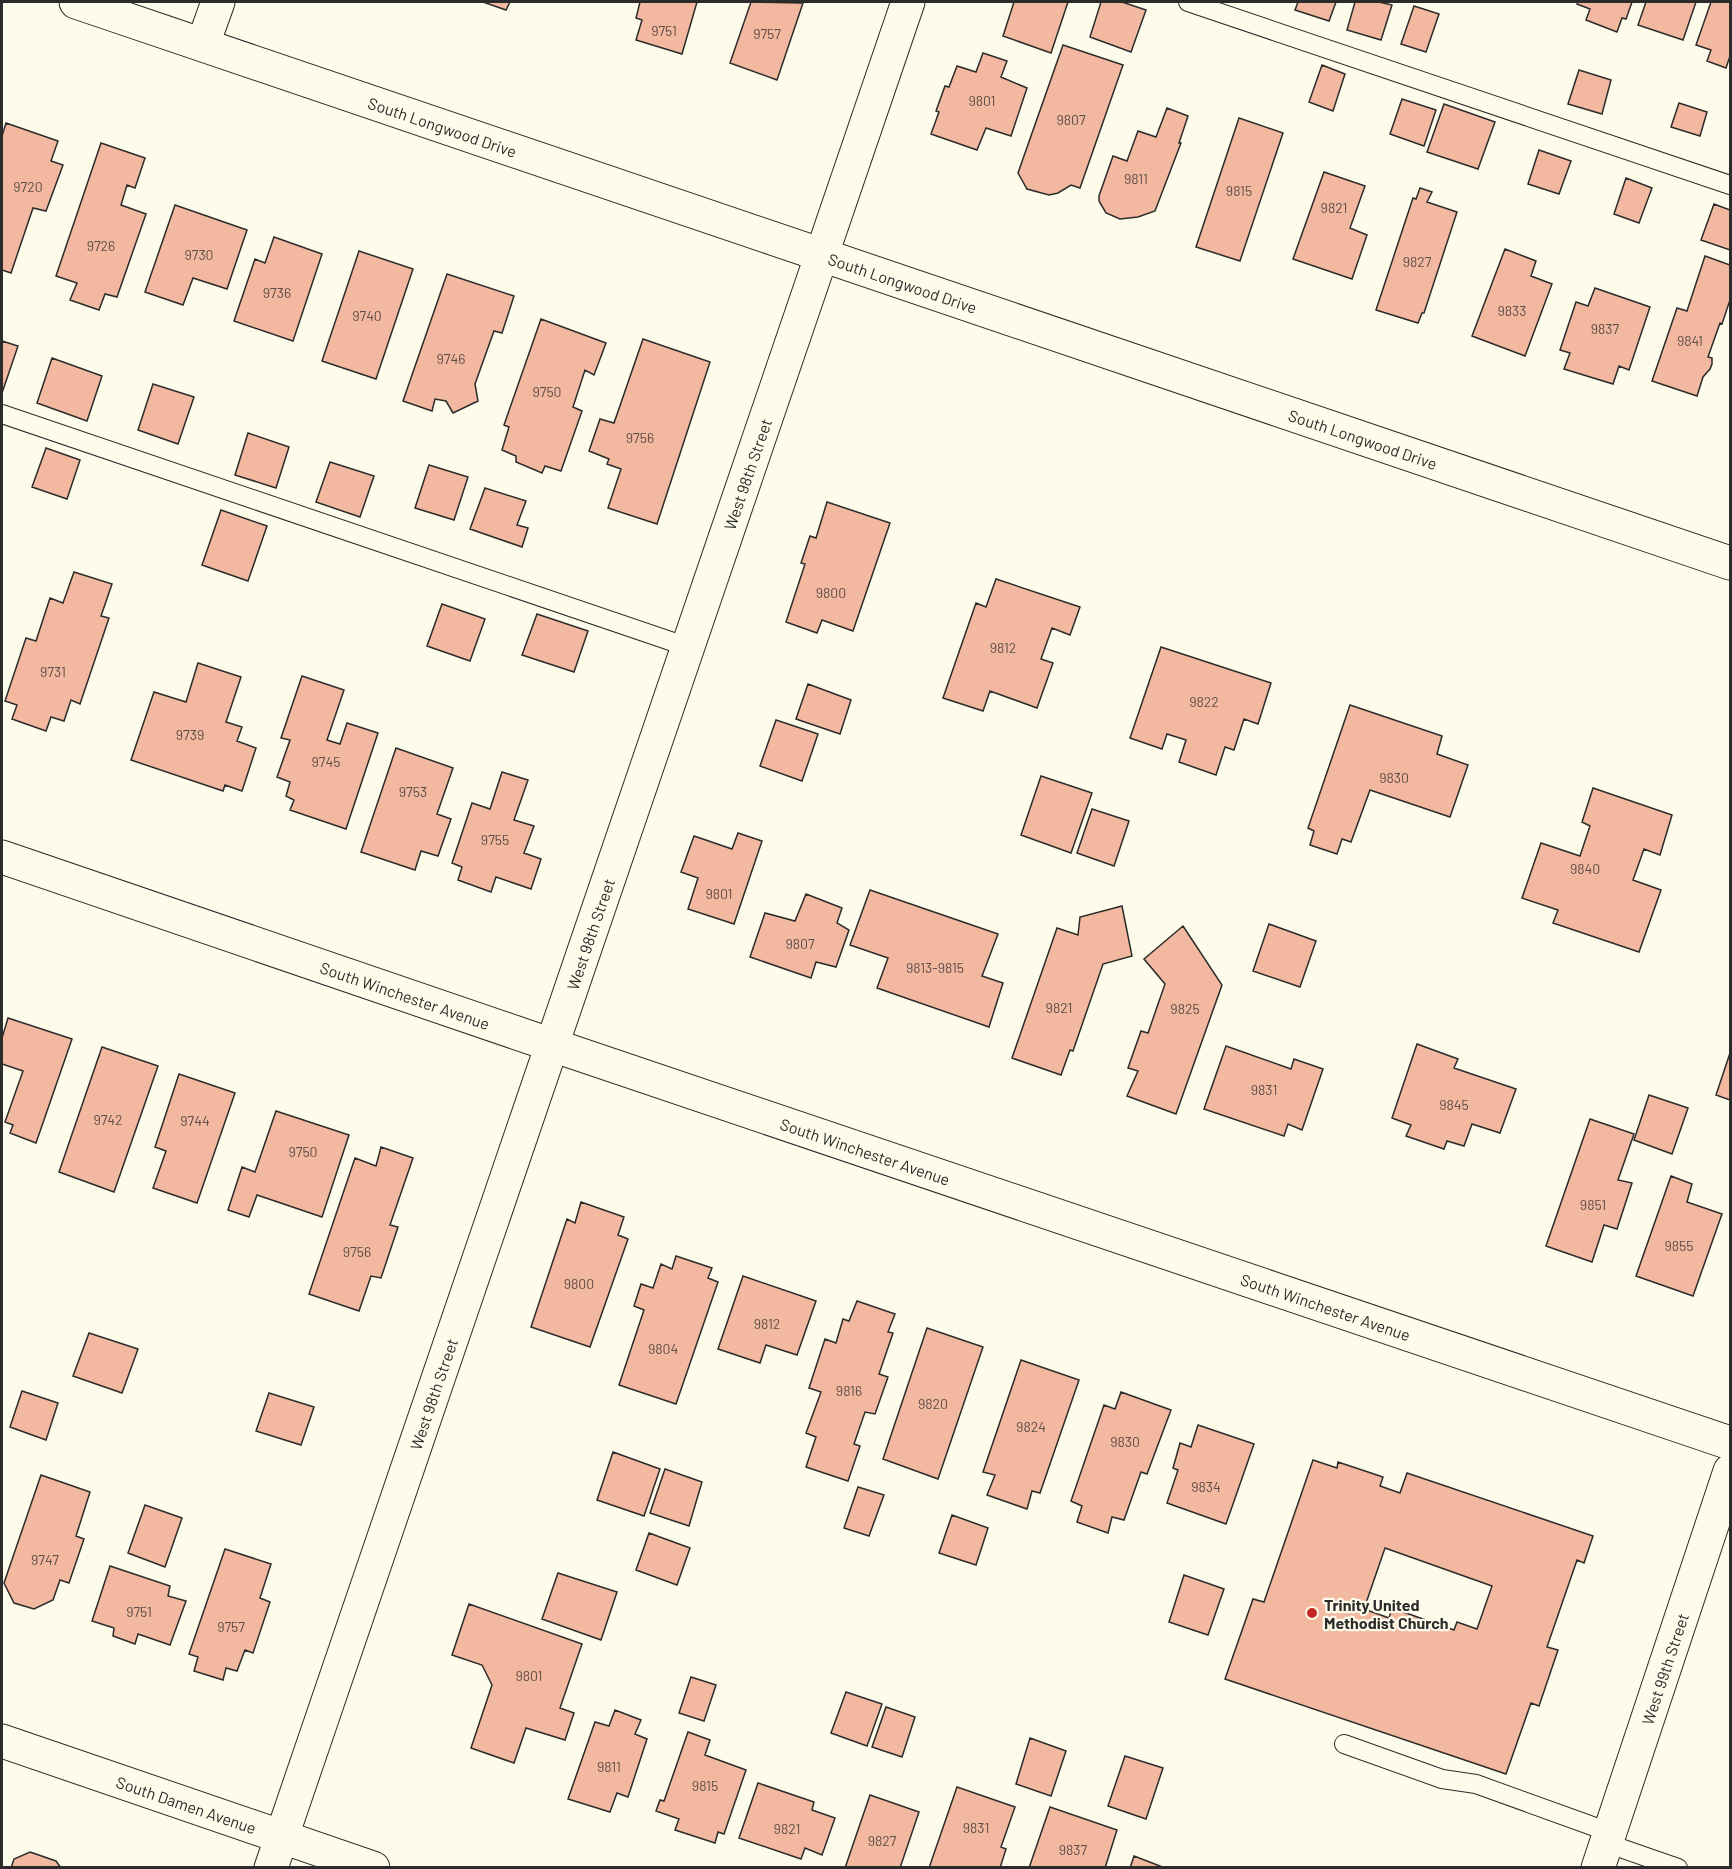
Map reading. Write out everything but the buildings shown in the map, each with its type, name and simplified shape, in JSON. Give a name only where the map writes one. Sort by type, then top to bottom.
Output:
[{"type":"street","name":"South Longwood Drive","points":[[76,2],[1731,563]]},
{"type":"street","points":[[203,44],[218,2]]},
{"type":"street","name":"West 98th Street","points":[[271,1868],[908,2]]},
{"type":"street","name":"South Winchester Avenue","points":[[2,856],[552,1045],[1731,1443]]},
{"type":"street","name":"West 99th Street","points":[[1604,1847],[1731,1471]]},
{"type":"street","name":"South Damen Avenue","points":[[2,1741],[373,1868]]},
{"type":"lane","points":[[1188,2],[1731,184]]},
{"type":"lane","points":[[2,414],[688,647]]},
{"type":"lane","points":[[1344,1744],[1442,1779],[1476,1784],[1604,1847],[1678,1868]]},
{"type":"place","name":"Trinity United Methodist Church","points":[[1312,1613]]}]
